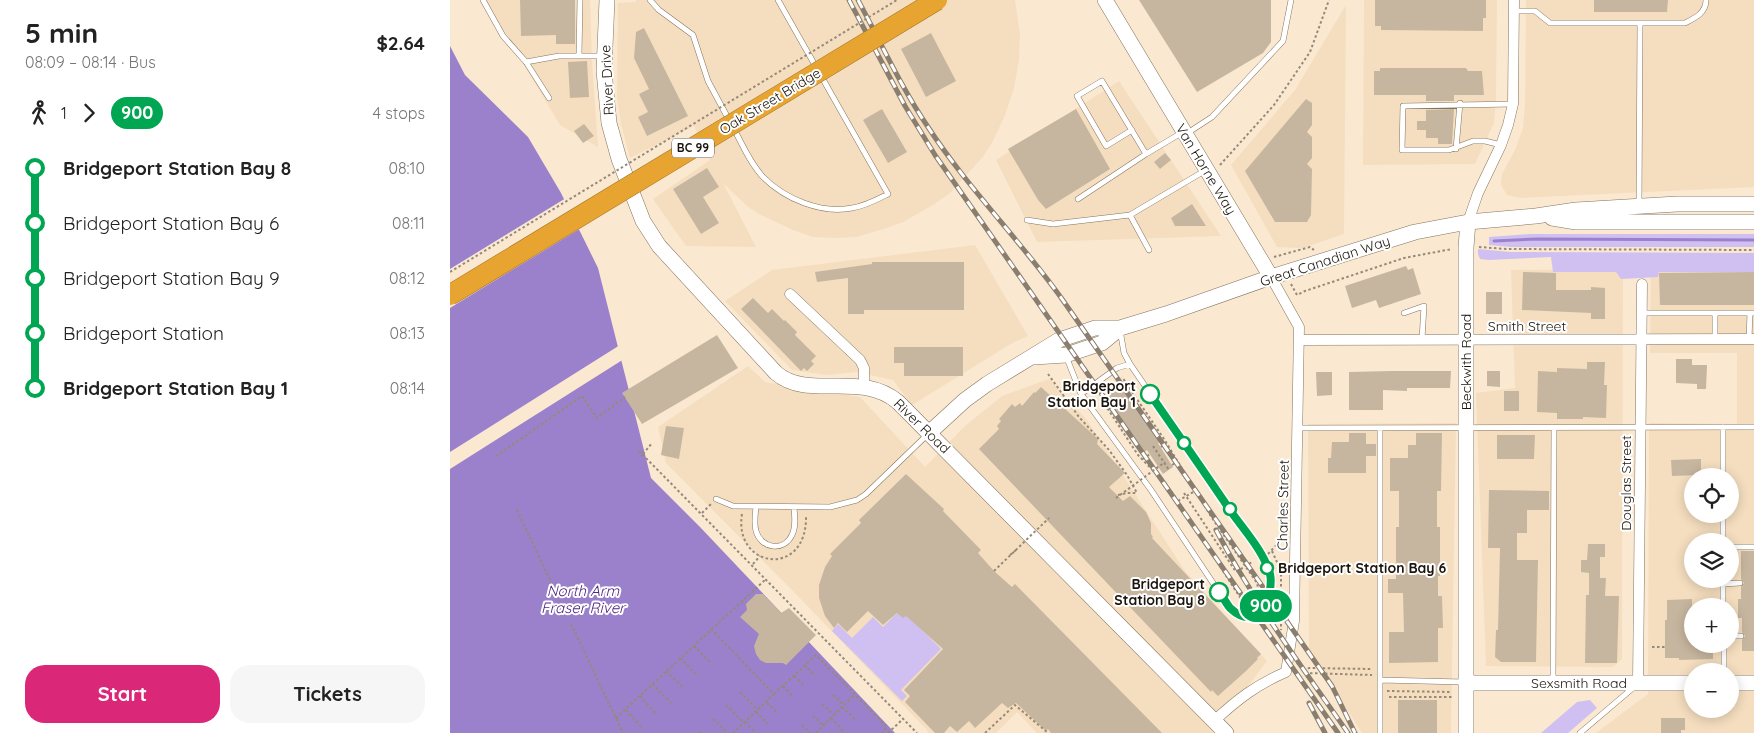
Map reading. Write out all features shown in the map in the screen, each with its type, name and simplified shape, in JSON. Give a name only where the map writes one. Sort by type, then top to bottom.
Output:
[{"type":"highway","name":"Oak Street Bridge","points":[[450,280],[912,0]]},
{"type":"highway","name":"Oak Street Bridge","points":[[450,295],[937,0]]},
{"type":"street","name":"River Drive","points":[[607,0],[604,56],[605,87],[613,141],[619,159]]},
{"type":"street","name":"Van Horne Way","points":[[1104,0],[1184,133],[1212,169],[1299,327],[1300,340]]},
{"type":"street","name":"Beckwith Road","points":[[1466,733],[1466,247],[1468,222],[1478,193],[1501,146],[1508,125],[1512,104],[1514,0]]},
{"type":"street","name":"River Road","points":[[619,159],[643,221],[659,246],[776,373],[786,381],[795,384],[864,387],[882,391],[891,396],[1226,733]]},
{"type":"street","name":"Great Canadian Way","points":[[929,433],[965,400],[987,384],[1060,340],[1074,334],[1096,328],[1120,328],[1271,277],[1416,232],[1468,222],[1536,216],[1576,210],[1639,205],[1754,204]]},
{"type":"street","name":"Great Canadian Way","points":[[1536,216],[1576,222],[1754,222]]},
{"type":"street","name":"Douglas Street","points":[[1638,683],[1642,284]]},
{"type":"street","points":[[790,294],[860,360],[864,368],[864,387]]},
{"type":"street","name":"Great Canadian Way","points":[[1033,357],[1066,355],[1102,343],[1120,328]]},
{"type":"street","name":"Smith Street","points":[[1300,340],[1752,339]]},
{"type":"street","name":"Charles Street","points":[[1214,721],[1230,706],[1262,683],[1286,672],[1294,621],[1300,340]]},
{"type":"street","name":"Sexsmith Road","points":[[1466,682],[1684,683]]},
{"type":"street","points":[[1739,684],[1754,684]]},
{"type":"lane","points":[[483,0],[503,36],[526,62],[549,98]]},
{"type":"lane","points":[[579,55],[580,0]]},
{"type":"lane","points":[[650,0],[659,10],[693,35],[713,91],[755,167],[770,183],[791,198],[830,209],[852,208],[875,201],[888,194],[778,0]]},
{"type":"lane","points":[[1078,199],[1146,154],[1212,117],[1283,41],[1291,0]]},
{"type":"lane","points":[[1514,11],[1535,11],[1550,22],[1684,23],[1699,16],[1706,5],[1706,0]]},
{"type":"lane","points":[[1639,205],[1640,23]]},
{"type":"lane","points":[[526,62],[559,56],[604,56]]},
{"type":"lane","points":[[1132,130],[1106,146],[1077,96],[1102,81],[1132,130],[1146,154]]},
{"type":"lane","points":[[1456,149],[1460,104]]},
{"type":"lane","points":[[1501,146],[1473,141],[1456,149],[1402,150],[1403,106],[1512,104]]},
{"type":"lane","points":[[1027,220],[1053,224],[1130,215],[1212,169]]},
{"type":"lane","points":[[1130,215],[1149,250]]},
{"type":"lane","points":[[1404,313],[1424,306],[1422,339]]},
{"type":"lane","points":[[1642,313],[1752,313],[1752,339]]},
{"type":"lane","points":[[1715,313],[1715,339]]},
{"type":"lane","points":[[1066,355],[1081,394],[1151,490],[1229,607],[1245,617],[1258,615],[1268,603],[1271,581],[1270,573],[1255,546],[1130,364],[1124,353],[1120,328]]},
{"type":"lane","points":[[1081,394],[1117,368],[1130,364]]},
{"type":"lane","points":[[1723,427],[1723,468]]},
{"type":"lane","points":[[1298,428],[1754,427]]},
{"type":"lane","points":[[1380,428],[1380,733]]},
{"type":"lane","points":[[1553,683],[1554,428]]},
{"type":"lane","points":[[716,499],[733,506],[794,508],[830,507],[857,500],[929,433]]},
{"type":"lane","points":[[756,507],[756,531],[759,538],[765,544],[771,546],[779,546],[786,543],[791,537],[795,521],[794,508]]},
{"type":"lane","points":[[1739,548],[1754,547]]},
{"type":"lane","points":[[1380,680],[1466,682]]},
{"type":"lane","points":[[1580,733],[1638,683]]},
{"type":"path","points":[[450,272],[897,0]]},
{"type":"path","points":[[1212,169],[1274,105],[1310,52],[1329,0]]},
{"type":"path","points":[[1269,258],[1310,247]]},
{"type":"path","points":[[1477,247],[1506,249],[1754,250]]},
{"type":"path","points":[[1296,293],[1297,296],[1305,291],[1404,258],[1452,249]]},
{"type":"path","points":[[1048,374],[1078,417],[1086,423],[1127,475],[1137,493],[1127,492],[1117,496],[1164,462]]},
{"type":"path","points":[[1102,400],[1143,460],[1166,484],[1178,501],[1244,602],[1251,604],[1254,602],[1259,592],[1257,583],[1166,443],[1124,383],[1122,377]]},
{"type":"path","points":[[496,456],[582,396],[597,418],[624,397]]},
{"type":"path","points":[[643,454],[652,443]]},
{"type":"path","points":[[1160,447],[1166,443]]},
{"type":"path","points":[[1153,446],[1169,470]]},
{"type":"path","points":[[639,451],[767,578],[917,733]]},
{"type":"path","points":[[1143,460],[1150,454]]},
{"type":"path","points":[[1172,466],[1177,462]]},
{"type":"path","points":[[1158,475],[1162,472]]},
{"type":"path","points":[[1159,489],[1166,484]]},
{"type":"path","points":[[1178,501],[1195,490]]},
{"type":"path","points":[[1184,493],[1236,572],[1252,562]]},
{"type":"path","points":[[702,513],[716,499]]},
{"type":"path","points":[[517,510],[560,601]]},
{"type":"path","points":[[994,571],[1049,518]]},
{"type":"path","points":[[1266,555],[1272,551],[1280,540],[1296,533]]},
{"type":"path","points":[[1010,556],[1016,550]]},
{"type":"path","points":[[1272,551],[1281,571],[1281,637]]},
{"type":"path","points":[[753,564],[760,556]]},
{"type":"path","points":[[616,718],[767,578]]},
{"type":"path","points":[[572,624],[623,733]]},
{"type":"path","points":[[711,629],[774,694]]},
{"type":"path","points":[[693,645],[710,662]]},
{"type":"path","points":[[1652,647],[1665,647]]},
{"type":"path","points":[[735,733],[816,654],[887,727],[882,733]]},
{"type":"path","points":[[680,658],[698,676]]},
{"type":"path","points":[[804,665],[815,676]]},
{"type":"path","points":[[1309,668],[1374,670],[1380,694],[1372,674],[1305,672],[1309,668]]},
{"type":"path","points":[[666,671],[684,688]]},
{"type":"path","points":[[794,676],[805,686]]},
{"type":"path","points":[[652,684],[671,703]]},
{"type":"path","points":[[783,686],[794,697]]},
{"type":"path","points":[[740,692],[768,724]]},
{"type":"path","points":[[1380,694],[1454,692]]},
{"type":"path","points":[[818,732],[855,694]]},
{"type":"path","points":[[1380,694],[1458,697]]},
{"type":"path","points":[[833,695],[857,721]]},
{"type":"path","points":[[639,696],[657,715]]},
{"type":"path","points":[[766,702],[778,713]]},
{"type":"path","points":[[822,704],[834,716]]},
{"type":"path","points":[[726,705],[756,733]]},
{"type":"path","points":[[985,733],[1015,705],[1048,733]]},
{"type":"path","points":[[625,710],[643,729]]},
{"type":"path","points":[[812,716],[824,726]]},
{"type":"path","points":[[831,718],[844,732]]},
{"type":"path","points":[[888,733],[904,718]]},
{"type":"path","points":[[713,719],[728,733]]},
{"type":"path","points":[[802,726],[810,733]]},
{"type":"shaded area","points":[[485,0],[590,0],[598,147],[560,125]]},
{"type":"shaded area","points":[[636,0],[1015,0],[1020,34],[1019,60],[1014,88],[1005,115],[993,141],[982,158],[950,193],[903,222],[856,237],[813,237],[759,214],[747,206],[723,183],[756,247],[686,246],[653,199],[710,160],[694,126],[630,158],[621,124],[617,97],[618,3],[636,2]]},
{"type":"shaded area","points":[[1364,0],[1497,0],[1494,123],[1475,164],[1363,165]]},
{"type":"shaded area","points":[[1526,0],[1754,0],[1754,187],[1521,198],[1507,195],[1501,185],[1502,174],[1515,150],[1523,128]]},
{"type":"shaded area","points":[[1346,5],[1344,234],[1302,248],[1277,247],[1231,165],[1295,90]]},
{"type":"shaded area","points":[[1119,81],[1221,236],[1037,242],[996,160]]},
{"type":"shaded area","points":[[1529,234],[1754,234],[1754,247],[1510,247],[1489,245],[1489,237]]},
{"type":"shaded area","points":[[975,245],[1028,336],[1014,342],[912,405],[893,380],[856,372],[827,375],[792,370],[725,301],[772,270]]},
{"type":"shaded area","points":[[1478,249],[1510,252],[1754,253],[1754,272],[1659,272],[1658,277],[1621,279],[1616,272],[1553,272],[1551,257],[1480,259]]},
{"type":"shaded area","points":[[1754,253],[1754,733],[1596,733],[1648,694],[1649,423],[1737,424],[1737,353],[1650,353],[1651,254]]},
{"type":"shaded area","points":[[1623,269],[1622,659],[1613,667],[1486,666],[1476,393],[1515,388],[1511,270]]},
{"type":"shaded area","points":[[748,366],[765,382],[860,397],[925,467],[965,426],[1002,396],[1049,379],[1087,420],[1185,571],[1267,661],[1213,733],[1037,733],[1017,712],[996,733],[928,733],[792,590],[666,463],[658,427]]},
{"type":"shaded area","points":[[1456,423],[1451,733],[1362,733],[1309,649],[1308,424]]},
{"type":"shaded area","points":[[898,612],[905,613],[941,649],[901,690],[907,696],[902,701],[832,631],[838,624],[852,638],[873,617],[883,627]]},
{"type":"shaded area","points":[[1590,700],[1597,708],[1568,733],[1541,733],[1577,702]]},
{"type":"water","name":"North Arm Fraser River","points":[[450,46],[465,75],[528,137],[561,193],[598,268],[651,478],[700,527],[895,733],[450,733]]},
{"type":"pier","points":[[566,198],[581,228],[450,308],[450,269]]},
{"type":"pier","points":[[620,345],[624,359],[450,469],[450,452]]},
{"type":"building","points":[[520,0],[575,0],[575,44],[556,44],[556,35],[521,36]]},
{"type":"building","points":[[1139,0],[1271,0],[1271,42],[1263,53],[1197,92]]},
{"type":"building","points":[[1375,0],[1486,0],[1486,18],[1483,18],[1483,31],[1381,30],[1381,26],[1375,26]]},
{"type":"building","points":[[1594,0],[1668,0],[1667,12],[1594,12]]},
{"type":"building","points":[[644,28],[688,116],[647,136],[638,117],[648,112],[639,94],[649,89],[634,58],[636,32]]},
{"type":"building","points":[[931,33],[956,81],[926,97],[901,49]]},
{"type":"building","points":[[587,61],[589,97],[570,98],[568,62]]},
{"type":"building","points":[[1380,68],[1466,68],[1468,71],[1482,71],[1484,95],[1454,95],[1454,101],[1426,101],[1426,95],[1374,95],[1374,71],[1380,71]]},
{"type":"building","points":[[1306,99],[1312,103],[1312,125],[1307,132],[1312,137],[1312,158],[1307,164],[1312,169],[1311,215],[1307,222],[1275,222],[1245,171]]},
{"type":"building","points":[[882,109],[907,152],[888,163],[863,120]]},
{"type":"building","points":[[1076,109],[1110,169],[1046,209],[1038,200],[1008,149]]},
{"type":"building","points":[[1454,109],[1452,144],[1438,144],[1438,138],[1426,138],[1426,130],[1417,130],[1417,121],[1426,121],[1426,110]]},
{"type":"building","points":[[584,124],[594,136],[583,143],[574,131]]},
{"type":"building","points":[[1165,153],[1171,160],[1160,169],[1154,162]]},
{"type":"building","points":[[707,168],[719,187],[703,197],[719,223],[701,234],[673,189]]},
{"type":"building","points":[[1192,204],[1206,226],[1175,226],[1171,218]]},
{"type":"building","points":[[872,262],[964,262],[964,310],[864,310],[864,314],[848,314],[848,278],[817,282],[815,272],[872,264]]},
{"type":"building","points":[[1406,266],[1408,270],[1413,268],[1421,294],[1379,308],[1376,300],[1352,308],[1345,286]]},
{"type":"building","points":[[1523,272],[1556,273],[1556,290],[1591,290],[1591,287],[1605,288],[1605,319],[1591,319],[1591,313],[1522,310]]},
{"type":"building","points":[[1754,272],[1754,305],[1660,305],[1659,273]]},
{"type":"building","points":[[1486,292],[1502,292],[1502,314],[1486,314]]},
{"type":"building","points":[[753,298],[768,313],[772,309],[785,320],[797,332],[795,335],[816,356],[811,361],[814,364],[807,371],[804,368],[801,371],[741,309]]},
{"type":"building","points":[[717,335],[738,368],[642,424],[622,393]]},
{"type":"building","points":[[894,347],[963,347],[963,376],[904,376],[904,363],[894,363]]},
{"type":"building","points":[[1676,359],[1692,359],[1692,365],[1707,365],[1706,389],[1697,389],[1697,384],[1676,383]]},
{"type":"building","points":[[1587,362],[1605,362],[1604,385],[1607,385],[1606,418],[1557,419],[1557,413],[1537,412],[1538,371],[1557,372],[1557,368],[1587,369]]},
{"type":"building","points":[[1451,371],[1450,388],[1407,388],[1407,391],[1383,390],[1383,410],[1349,410],[1349,372]]},
{"type":"building","points":[[1487,371],[1500,371],[1500,387],[1487,386]]},
{"type":"building","points":[[1316,372],[1332,372],[1332,395],[1317,396]]},
{"type":"building","points":[[1122,383],[1162,440],[1158,443],[1173,467],[1163,474],[1147,450],[1141,455],[1101,398]]},
{"type":"building","points":[[1041,387],[1098,439],[1097,444],[1125,473],[1109,487],[1123,501],[1130,496],[1146,512],[1151,523],[1152,538],[1261,654],[1246,671],[1218,696],[1212,690],[1211,692],[979,449],[999,429],[997,426],[1001,421],[999,419],[1012,404],[1015,407],[1020,403],[1022,406]]},
{"type":"building","points":[[1504,391],[1519,391],[1519,411],[1504,411]]},
{"type":"building","points":[[666,426],[684,428],[679,459],[661,455]]},
{"type":"building","points":[[1349,433],[1366,433],[1366,444],[1376,444],[1376,456],[1366,456],[1366,473],[1328,473],[1328,458],[1331,458],[1332,442],[1349,442]]},
{"type":"building","points":[[1416,433],[1442,433],[1441,491],[1437,491],[1437,527],[1440,527],[1438,596],[1442,596],[1443,628],[1438,628],[1438,662],[1389,663],[1389,632],[1404,632],[1403,593],[1388,593],[1388,579],[1396,579],[1396,527],[1399,527],[1399,491],[1390,491],[1390,458],[1408,458],[1408,445],[1416,445]]},
{"type":"building","points":[[1497,435],[1535,435],[1534,459],[1497,459]]},
{"type":"building","points":[[1701,459],[1701,468],[1684,468],[1684,476],[1672,476],[1671,460]]},
{"type":"building","points":[[906,474],[944,509],[943,511],[981,550],[978,553],[994,571],[1012,587],[1015,584],[1162,733],[1051,733],[1048,729],[1046,731],[1016,703],[1008,708],[1002,703],[975,728],[969,721],[957,732],[950,726],[944,733],[935,733],[905,702],[910,696],[904,690],[943,649],[906,616],[903,618],[897,613],[883,625],[868,611],[847,632],[838,623],[834,628],[825,616],[819,598],[819,585],[825,567],[832,556],[830,554],[861,523],[859,520]]},
{"type":"building","points":[[1489,490],[1549,491],[1549,510],[1527,510],[1527,533],[1517,533],[1517,560],[1538,560],[1536,662],[1501,662],[1495,657],[1496,630],[1498,630],[1500,548],[1488,548]]},
{"type":"building","points":[[1588,544],[1605,544],[1605,557],[1600,557],[1600,578],[1606,578],[1605,596],[1619,596],[1617,663],[1585,663],[1586,595],[1589,595],[1589,573],[1581,572],[1581,560],[1587,560]]},
{"type":"building","points":[[1741,551],[1754,551],[1754,651],[1742,651],[1742,640],[1745,636],[1742,632],[1742,618],[1739,618],[1739,599],[1741,599],[1741,587],[1744,583],[1741,579]]},
{"type":"building","points":[[756,594],[763,594],[781,613],[789,608],[816,635],[786,665],[783,663],[766,663],[760,660],[754,646],[759,634],[740,617],[747,610],[746,604]]},
{"type":"building","points":[[1684,599],[1684,653],[1713,653],[1713,659],[1679,660],[1679,658],[1665,658],[1667,600]]},
{"type":"building","points":[[1398,700],[1437,700],[1437,733],[1398,733]]},
{"type":"building","points":[[1661,718],[1685,718],[1685,730],[1681,730],[1681,733],[1661,733]]},
{"type":"waterway","points":[[1494,241],[1537,239],[1754,240]]},
{"type":"railway","points":[[849,0],[905,106],[935,155],[1338,733]]},
{"type":"railway","points":[[858,0],[900,81],[928,127],[959,171],[1062,299],[1332,686],[1355,733]]},
{"type":"railway","points":[[1216,530],[1262,608],[1348,733]]},
{"type":"railway","points":[[1309,703],[1325,733]]},
{"type":"bus line","name":"900","points":[[1150,394],[1255,546],[1270,573],[1271,581],[1268,603],[1264,610],[1253,617],[1245,617],[1238,614],[1229,607],[1219,592]]},
{"type":"place","name":"Bridgeport Station Bay 1","points":[[1150,394]]},
{"type":"place","name":"Bridgeport Station Bay 6","points":[[1267,568]]},
{"type":"place","name":"Bridgeport Station Bay 8","points":[[1219,592]]}]
